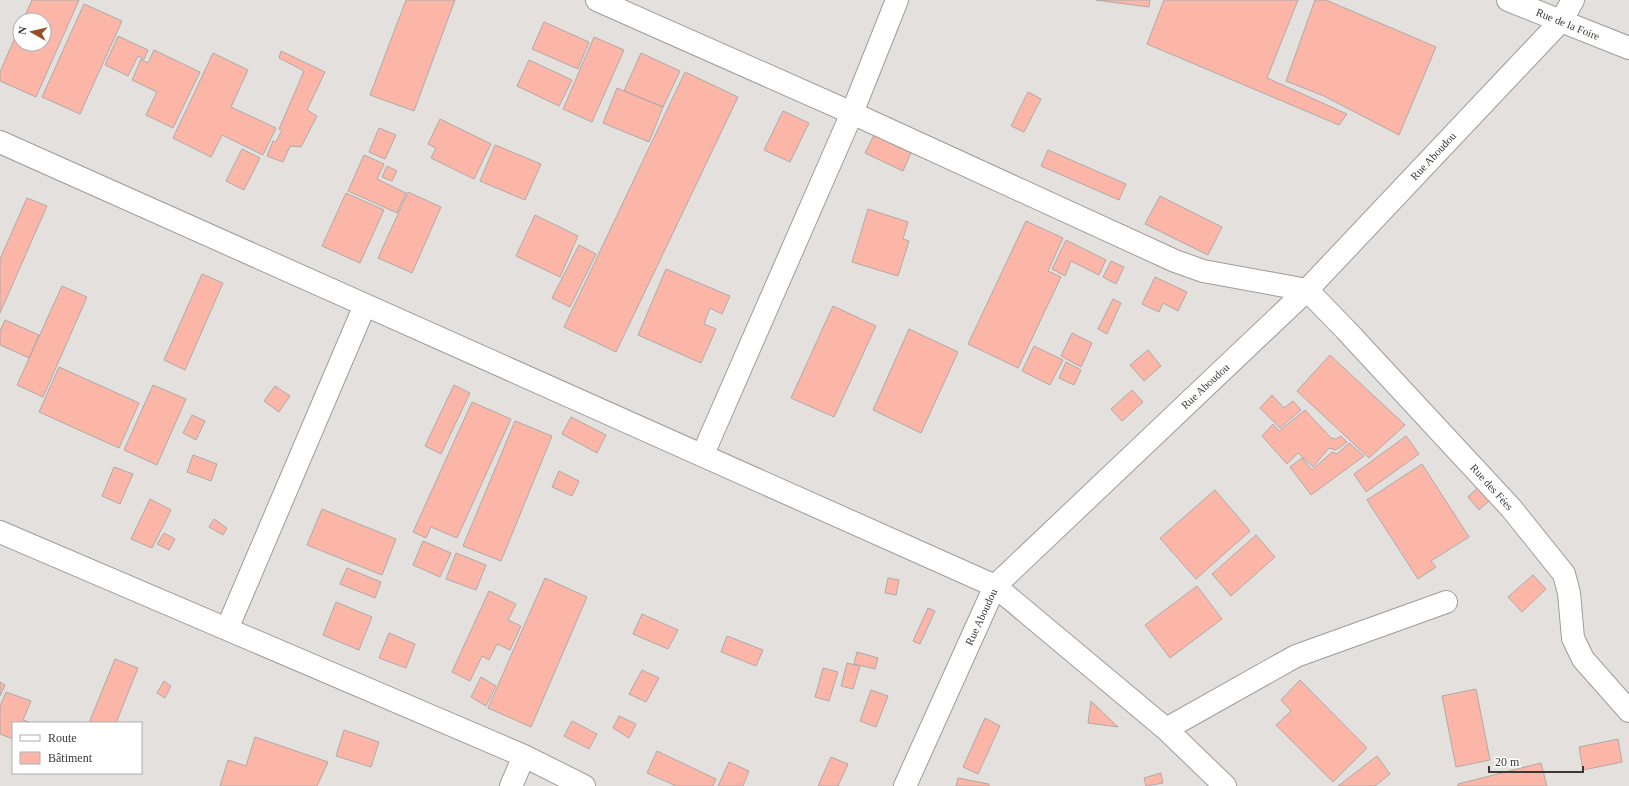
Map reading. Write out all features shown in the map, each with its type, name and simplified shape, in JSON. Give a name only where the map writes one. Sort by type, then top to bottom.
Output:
[{"type":"street","points":[[597,0],[852,113],[1176,261],[1203,270],[1306,290]]},
{"type":"street","points":[[703,454],[852,113],[897,0]]},
{"type":"street","name":"Rue de la Foire","points":[[1508,0],[1629,48]]},
{"type":"street","name":"Rue Aboudou","points":[[905,786],[995,586],[1306,290],[1561,21],[1572,0]]},
{"type":"street","points":[[0,142],[703,454],[995,586],[1166,729],[1225,786]]},
{"type":"street","name":"Rue des Fées","points":[[1306,290],[1345,329],[1511,508],[1564,574],[1569,593],[1573,638],[1583,659],[1629,710]]},
{"type":"street","points":[[227,629],[365,305]]},
{"type":"street","points":[[0,532],[524,756],[584,786]]},
{"type":"street","points":[[1166,729],[1296,656],[1446,602]]},
{"type":"street","points":[[511,786],[524,756]]},
{"type":"building","points":[[32,0],[79,0],[36,97],[0,81],[0,72],[12,44],[12,52],[52,52],[52,12],[27,12]]},
{"type":"building","points":[[406,0],[455,0],[414,111],[370,95]]},
{"type":"building","points":[[1096,0],[1150,0],[1149,7]]},
{"type":"building","points":[[1164,0],[1298,0],[1267,78],[1347,114],[1339,125],[1147,44]]},
{"type":"building","points":[[1315,0],[1326,0],[1436,47],[1399,135],[1324,96],[1286,81]]},
{"type":"building","points":[[84,4],[122,21],[80,114],[42,97]]},
{"type":"building","points":[[544,22],[589,42],[578,69],[532,49]]},
{"type":"building","points":[[118,36],[148,50],[144,59],[138,56],[128,76],[105,65]]},
{"type":"building","points":[[594,37],[624,50],[592,122],[563,109]]},
{"type":"building","points":[[154,50],[200,72],[173,128],[146,115],[157,92],[132,80],[141,59],[148,63]]},
{"type":"building","points":[[281,51],[325,72],[307,110],[317,116],[301,147],[290,146],[283,162],[267,156],[273,141],[276,142],[282,130],[279,129],[304,71],[279,58]]},
{"type":"building","points":[[213,53],[248,70],[231,107],[276,128],[263,155],[222,135],[211,157],[173,138]]},
{"type":"building","points":[[641,53],[680,71],[663,107],[624,91]]},
{"type":"building","points":[[529,60],[572,80],[559,106],[517,86]]},
{"type":"building","points":[[685,72],[738,97],[616,352],[564,327]]},
{"type":"building","points":[[617,88],[663,107],[649,142],[603,123]]},
{"type":"building","points":[[1028,92],[1041,99],[1024,132],[1011,126]]},
{"type":"building","points":[[783,111],[809,123],[790,162],[764,150]]},
{"type":"building","points":[[440,119],[491,144],[474,179],[431,158],[436,148],[428,144]]},
{"type":"building","points":[[379,128],[396,135],[385,159],[369,152]]},
{"type":"building","points":[[874,135],[911,153],[903,171],[865,153]]},
{"type":"building","points":[[495,145],[541,164],[525,200],[480,181]]},
{"type":"building","points":[[242,149],[260,158],[244,190],[226,181]]},
{"type":"building","points":[[1048,150],[1126,184],[1119,200],[1041,166]]},
{"type":"building","points":[[364,155],[384,164],[377,179],[406,193],[397,213],[348,191]]},
{"type":"building","points":[[387,166],[397,171],[392,181],[382,177]]},
{"type":"building","points":[[408,192],[441,207],[412,273],[378,258]]},
{"type":"building","points":[[346,193],[384,210],[360,263],[322,246]]},
{"type":"building","points":[[1160,196],[1222,227],[1208,255],[1145,224]]},
{"type":"building","points":[[27,198],[47,206],[0,313],[0,259]]},
{"type":"building","points":[[868,209],[908,222],[903,239],[909,241],[898,276],[852,262]]},
{"type":"building","points":[[535,215],[578,236],[560,277],[516,256]]},
{"type":"building","points":[[1026,221],[1063,238],[1048,271],[1061,277],[1018,368],[968,344]]},
{"type":"building","points":[[1066,240],[1106,260],[1099,275],[1071,261],[1065,276],[1052,269]]},
{"type":"building","points":[[579,245],[596,254],[570,307],[552,298]]},
{"type":"building","points":[[1111,261],[1124,267],[1116,284],[1103,277]]},
{"type":"building","points":[[666,269],[730,296],[722,314],[710,308],[704,324],[716,329],[701,363],[638,335]]},
{"type":"building","points":[[202,274],[223,283],[185,370],[164,360]]},
{"type":"building","points":[[1155,277],[1187,292],[1178,311],[1163,303],[1159,312],[1142,304]]},
{"type":"building","points":[[62,286],[87,297],[43,397],[17,385]]},
{"type":"building","points":[[1113,299],[1121,303],[1107,334],[1098,329]]},
{"type":"building","points":[[833,306],[876,326],[834,417],[791,398]]},
{"type":"building","points":[[5,320],[39,335],[29,358],[0,345],[0,331]]},
{"type":"building","points":[[909,329],[958,352],[921,433],[873,410]]},
{"type":"building","points":[[1072,333],[1092,343],[1081,367],[1061,356]]},
{"type":"building","points":[[1034,346],[1063,360],[1050,385],[1022,371]]},
{"type":"building","points":[[1148,350],[1161,366],[1144,381],[1130,365]]},
{"type":"building","points":[[1330,355],[1405,425],[1369,458],[1297,391]]},
{"type":"building","points":[[1066,362],[1081,370],[1074,385],[1059,378]]},
{"type":"building","points":[[59,367],[139,403],[119,448],[39,412]]},
{"type":"building","points":[[153,385],[186,399],[157,465],[124,450]]},
{"type":"building","points":[[454,385],[470,393],[441,454],[425,446]]},
{"type":"building","points":[[275,386],[290,396],[279,412],[264,401]]},
{"type":"building","points":[[1132,390],[1143,402],[1122,421],[1111,409]]},
{"type":"building","points":[[1272,395],[1284,408],[1293,401],[1301,410],[1280,428],[1260,408]]},
{"type":"building","points":[[472,402],[511,419],[457,538],[431,527],[426,538],[413,532]]},
{"type":"building","points":[[1305,410],[1331,438],[1336,439],[1341,436],[1347,442],[1336,450],[1329,448],[1313,467],[1298,453],[1287,464],[1262,436],[1273,424],[1279,431]]},
{"type":"building","points":[[192,415],[205,421],[196,440],[183,433]]},
{"type":"building","points":[[571,417],[606,435],[597,453],[562,434]]},
{"type":"building","points":[[515,421],[552,436],[501,561],[463,546]]},
{"type":"building","points":[[1406,436],[1419,454],[1366,492],[1354,474]]},
{"type":"building","points":[[1349,443],[1364,456],[1311,495],[1290,467],[1302,458],[1312,470],[1332,452],[1337,454]]},
{"type":"building","points":[[193,455],[217,464],[211,481],[187,472]]},
{"type":"building","points":[[1422,464],[1469,537],[1431,561],[1436,567],[1418,579],[1367,500]]},
{"type":"building","points":[[114,467],[133,474],[120,504],[102,496]]},
{"type":"building","points":[[559,471],[579,481],[572,496],[552,487]]},
{"type":"building","points":[[1478,487],[1490,500],[1479,510],[1468,497]]},
{"type":"building","points":[[1215,490],[1250,531],[1196,579],[1160,538]]},
{"type":"building","points":[[150,499],[171,510],[152,548],[131,539]]},
{"type":"building","points":[[322,509],[396,539],[382,575],[307,545]]},
{"type":"building","points":[[214,519],[227,528],[223,535],[209,527]]},
{"type":"building","points":[[164,533],[175,539],[169,550],[157,544]]},
{"type":"building","points":[[1256,535],[1275,557],[1231,596],[1212,574]]},
{"type":"building","points":[[423,541],[451,553],[440,577],[413,565]]},
{"type":"building","points":[[456,553],[486,565],[476,590],[446,579]]},
{"type":"building","points":[[347,568],[381,582],[375,598],[340,584]]},
{"type":"building","points":[[1533,575],[1546,589],[1522,612],[1508,597]]},
{"type":"building","points":[[545,578],[587,597],[531,727],[488,708]]},
{"type":"building","points":[[888,578],[899,580],[896,595],[885,593]]},
{"type":"building","points":[[1197,586],[1222,619],[1170,658],[1145,625]]},
{"type":"building","points":[[489,591],[516,604],[508,620],[521,626],[510,650],[497,644],[489,660],[482,656],[470,681],[452,672]]},
{"type":"building","points":[[336,602],[372,617],[359,650],[323,635]]},
{"type":"building","points":[[928,608],[935,611],[920,644],[913,641]]},
{"type":"building","points":[[642,614],[678,630],[668,649],[633,634]]},
{"type":"building","points":[[389,633],[415,644],[406,668],[379,658]]},
{"type":"building","points":[[727,636],[763,650],[756,666],[721,652]]},
{"type":"building","points":[[857,652],[878,658],[875,669],[854,664]]},
{"type":"building","points":[[115,659],[138,668],[116,722],[89,722]]},
{"type":"building","points":[[847,663],[860,666],[853,689],[841,686]]},
{"type":"building","points":[[823,668],[838,672],[829,701],[815,697]]},
{"type":"building","points":[[642,670],[659,678],[646,702],[629,694]]},
{"type":"building","points":[[481,677],[496,686],[486,706],[471,697]]},
{"type":"building","points":[[1300,680],[1367,748],[1333,782],[1276,725],[1291,711],[1281,700]]},
{"type":"building","points":[[164,681],[171,686],[165,698],[157,693]]},
{"type":"building","points":[[0,682],[5,685],[0,696]]},
{"type":"building","points":[[1476,689],[1490,760],[1456,767],[1442,696]]},
{"type":"building","points":[[871,690],[888,696],[876,727],[860,721]]},
{"type":"building","points":[[6,692],[31,701],[23,720],[29,722],[12,722],[12,739],[0,734],[0,706]]},
{"type":"building","points":[[1091,701],[1118,727],[1088,723]]},
{"type":"building","points":[[619,716],[636,724],[629,738],[613,728]]},
{"type":"building","points":[[985,718],[1000,726],[978,774],[963,767]]},
{"type":"building","points":[[572,721],[597,734],[589,749],[564,736]]},
{"type":"building","points":[[344,730],[379,742],[371,767],[336,756]]},
{"type":"building","points":[[255,737],[328,762],[317,786],[220,786],[228,760],[246,766]]},
{"type":"building","points":[[1618,739],[1622,762],[1583,770],[1579,747]]},
{"type":"building","points":[[657,751],[716,779],[713,786],[676,786],[647,773]]},
{"type":"building","points":[[1377,756],[1390,774],[1375,786],[1338,786]]},
{"type":"building","points":[[831,757],[848,764],[838,786],[818,786]]},
{"type":"building","points":[[729,762],[749,771],[743,786],[718,786]]},
{"type":"building","points":[[1541,763],[1547,786],[1458,786],[1458,784]]},
{"type":"building","points":[[1161,773],[1163,783],[1146,786],[1144,778]]},
{"type":"building","points":[[958,778],[989,784],[989,786],[956,786]]}]
